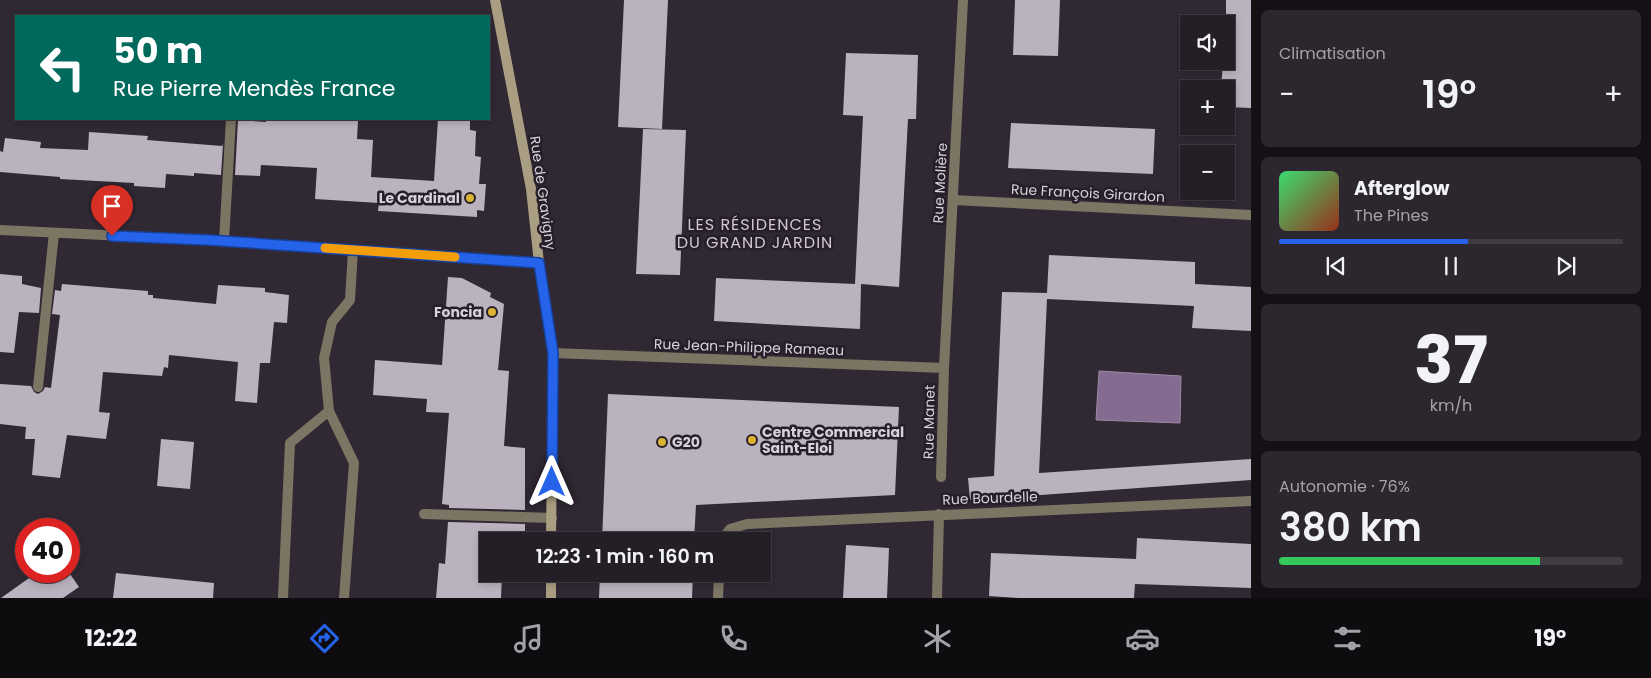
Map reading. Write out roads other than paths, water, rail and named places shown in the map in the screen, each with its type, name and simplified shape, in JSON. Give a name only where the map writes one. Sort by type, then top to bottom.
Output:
[{"type":"street","name":"Rue de Gravigny","points":[[495,0],[531,189],[539,263],[553,353],[552,532]]},
{"type":"street","name":"Rue Molière","points":[[944,368],[963,0]]},
{"type":"street","points":[[224,242],[231,120]]},
{"type":"street","name":"Rue François Girardon","points":[[953,200],[1251,215]]},
{"type":"street","points":[[0,230],[224,242],[539,263]]},
{"type":"street","points":[[38,387],[54,233]]},
{"type":"street","points":[[344,598],[354,463],[329,411],[324,358],[332,322],[350,300],[353,250]]},
{"type":"street","name":"Rue Jean-Philippe Rameau","points":[[553,353],[944,368]]},
{"type":"street","name":"Rue Manet","points":[[941,477],[944,368]]},
{"type":"street","points":[[282,598],[290,444],[329,411]]},
{"type":"street","name":"Rue Bourdelle","points":[[728,532],[730,529],[747,524],[1251,501]]},
{"type":"street","points":[[424,514],[552,518]]},
{"type":"street","points":[[937,598],[939,514]]},
{"type":"street","points":[[551,582],[551,598]]},
{"type":"street","points":[[718,598],[719,582]]},
{"type":"place","name":"Le Cardinal","points":[[470,198]]},
{"type":"place","name":"Foncia","points":[[492,312]]},
{"type":"place","name":"Centre Commercial Saint-Eloi","points":[[752,440]]},
{"type":"place","name":"G20","points":[[662,442]]},
{"type":"district","name":"LES RÉSIDENCES DU GRAND JARDIN","points":[[755,233]]}]
